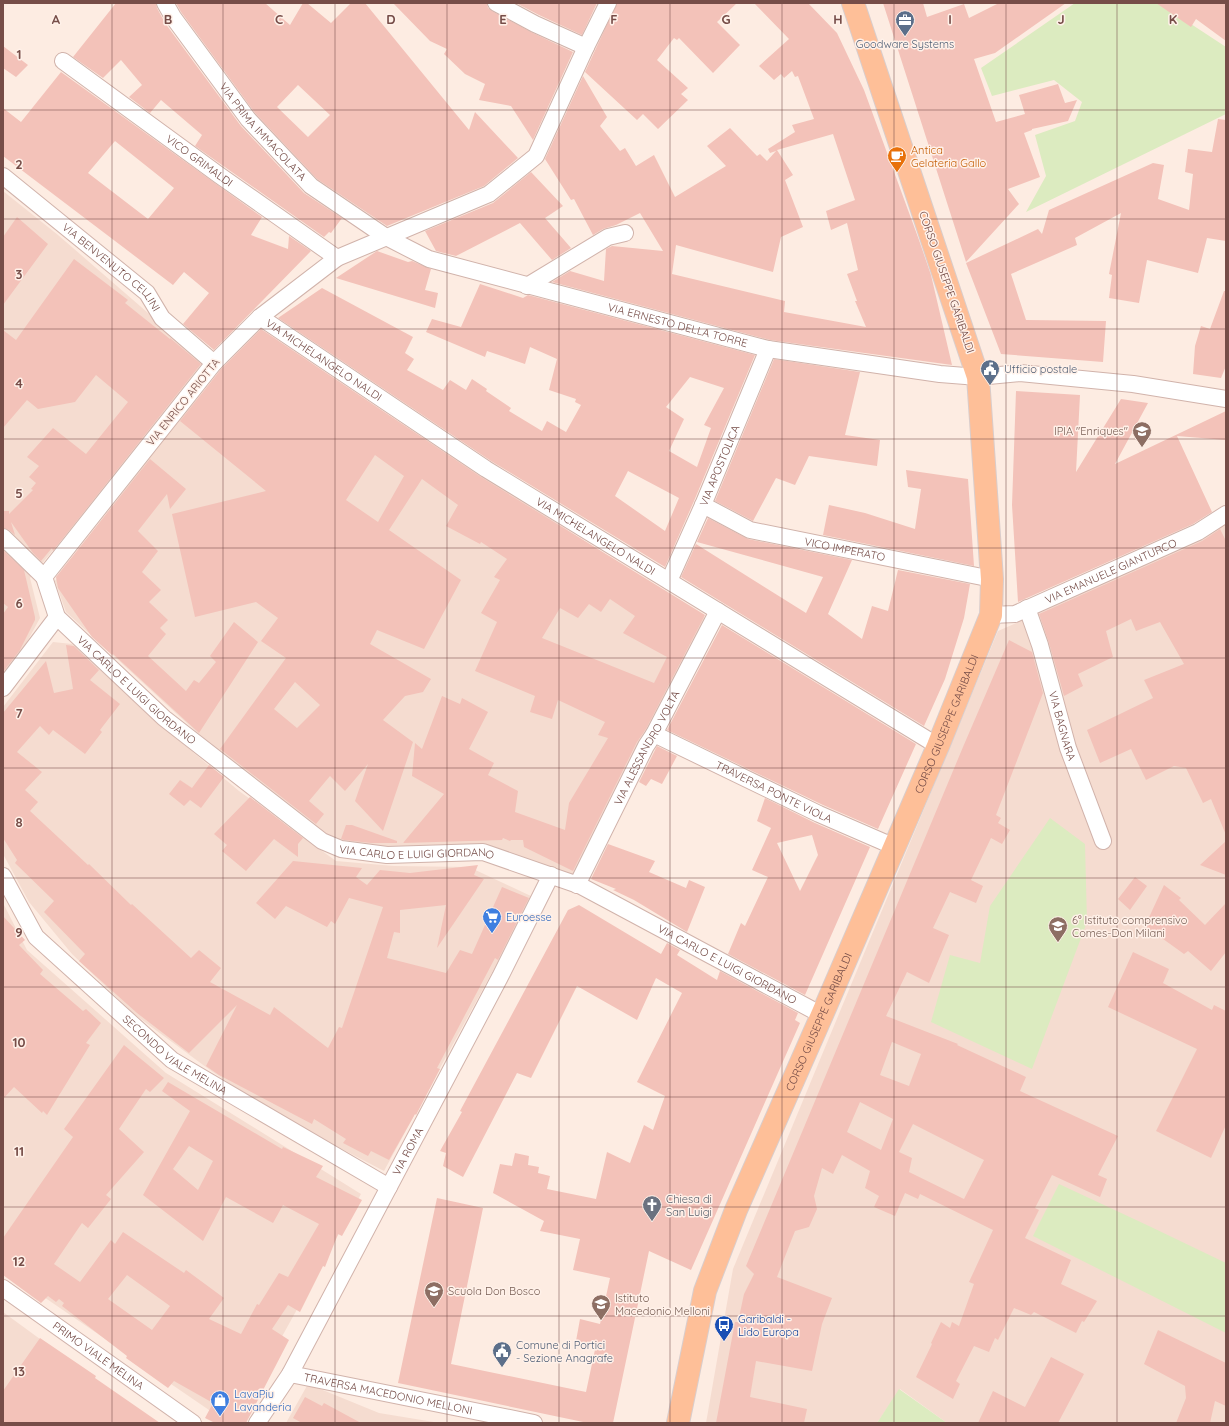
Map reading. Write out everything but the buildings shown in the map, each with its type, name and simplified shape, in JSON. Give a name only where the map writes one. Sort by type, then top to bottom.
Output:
[{"type":"main road","name":"CORSO GIUSEPPE GARIBALDI","points":[[678,1423],[705,1291],[736,1210],[895,847],[991,615],[992,579],[978,377],[853,3]]},
{"type":"street","name":"VIA PRIMA IMMACOLATA","points":[[165,3],[173,17],[248,120],[311,186],[386,237]]},
{"type":"street","points":[[496,3],[535,24],[586,47]]},
{"type":"street","name":"VIA ENRICO ARIOTTA","points":[[44,577],[214,363],[260,317],[337,258],[489,194],[536,156],[608,3]]},
{"type":"street","name":"VICO GRIMALDI","points":[[63,61],[219,175],[337,258]]},
{"type":"street","name":"VIA BENVENUTO CELLINI","points":[[3,176],[148,293],[162,318],[214,363]]},
{"type":"street","points":[[527,286],[608,237],[625,233]]},
{"type":"street","name":"VIA ERNESTO DELLA TORRE","points":[[386,237],[429,259],[768,349],[940,374],[978,377],[1020,373],[1133,384],[1226,399]]},
{"type":"street","name":"VIA MICHELANGELO NALDI","points":[[260,317],[486,469],[938,746]]},
{"type":"street","name":"VIA APOSTOLICA","points":[[669,581],[703,505],[768,349]]},
{"type":"street","name":"VICO IMPERATO","points":[[703,505],[750,530],[992,579]]},
{"type":"street","name":"VIA EMANUELE GIANTURCO","points":[[991,615],[1015,614],[1198,532],[1226,514]]},
{"type":"street","points":[[3,537],[44,577],[57,617],[3,688]]},
{"type":"street","name":"VIA BAGNARA","points":[[1027,608],[1040,645],[1068,748],[1103,841]]},
{"type":"street","name":"VIA ALESSANDRO VOLTA","points":[[577,885],[646,746],[654,734],[718,610]]},
{"type":"street","name":"VIA CARLO E LUIGI GIORDANO","points":[[57,617],[164,718],[322,841],[341,849],[387,855],[483,852],[551,875],[577,885],[822,1016]]},
{"type":"street","name":"TRAVERSA PONTE VIOLA","points":[[654,734],[819,814],[895,847]]},
{"type":"street","name":"VIA ROMA","points":[[257,1423],[290,1374],[500,977],[551,875]]},
{"type":"street","name":"SECONDO VIALE MELINA","points":[[3,876],[36,938],[172,1060],[389,1188]]},
{"type":"street","name":"PRIMO VIALE MELINA","points":[[3,1288],[193,1423]]},
{"type":"street","name":"TRAVERSA MACEDONIO MELLONI","points":[[290,1374],[534,1423]]},
{"type":"shaded area","points":[[3,191],[58,235],[207,364],[30,578],[40,618],[3,686]]},
{"type":"shaded area","points":[[258,332],[705,618],[574,875],[505,852],[369,848],[336,843],[216,750],[66,612],[55,581],[178,420]]},
{"type":"shaded area","points":[[1226,521],[1226,1423],[947,1423],[900,1389],[877,1423],[706,1423],[733,1269],[998,631],[1194,541]]},
{"type":"shaded area","points":[[53,642],[72,644],[156,721],[239,791],[336,861],[394,866],[469,867],[533,897],[384,1171],[273,1113],[210,1070],[134,1014],[72,954],[29,902],[3,854],[3,707]]},
{"type":"shaded area","points":[[3,903],[27,950],[166,1073],[361,1194],[234,1423],[228,1423],[3,1269]]},
{"type":"shaded area","points":[[3,1312],[155,1423],[3,1423]]},
{"type":"shaded area","points":[[308,1384],[379,1413],[440,1423],[286,1423]]},
{"type":"green space","points":[[1075,3],[1159,3],[1226,47],[1226,114],[1026,212],[1046,176],[1035,135],[1075,121],[1082,102],[1054,80],[992,96],[981,68]]},
{"type":"green space","points":[[1050,818],[1085,844],[1087,922],[1032,1069],[931,1022],[950,955],[980,963],[990,906]]},
{"type":"green space","points":[[1059,1184],[1226,1263],[1226,1333],[1033,1236]]},
{"type":"green space","points":[[899,1389],[947,1423],[877,1423]]},
{"type":"place","name":"Goodware Systems","points":[[905,37]]},
{"type":"place","name":"Antica Gelateria Gallo","points":[[897,173]]},
{"type":"place","name":"Ufficio postale","points":[[990,386]]},
{"type":"place","name":"IPIA \"Enriques\"","points":[[1142,448]]},
{"type":"place","name":"Euroesse","points":[[492,934]]},
{"type":"place","name":"6° Istituto comprensivo Comes-Don Milani","points":[[1058,943]]},
{"type":"place","name":"Chiesa di San Luigi","points":[[652,1222]]},
{"type":"place","name":"Scuola Don Bosco","points":[[434,1308]]},
{"type":"place","name":"Istituto Macedonio Melloni","points":[[601,1321]]},
{"type":"place","name":"Garibaldi - Lido Europa","points":[[724,1342]]},
{"type":"place","name":"Comune di Portici - Sezione Anagrafe","points":[[502,1368]]},
{"type":"place","name":"LavaPiu Lavanderia","points":[[220,1417]]}]
